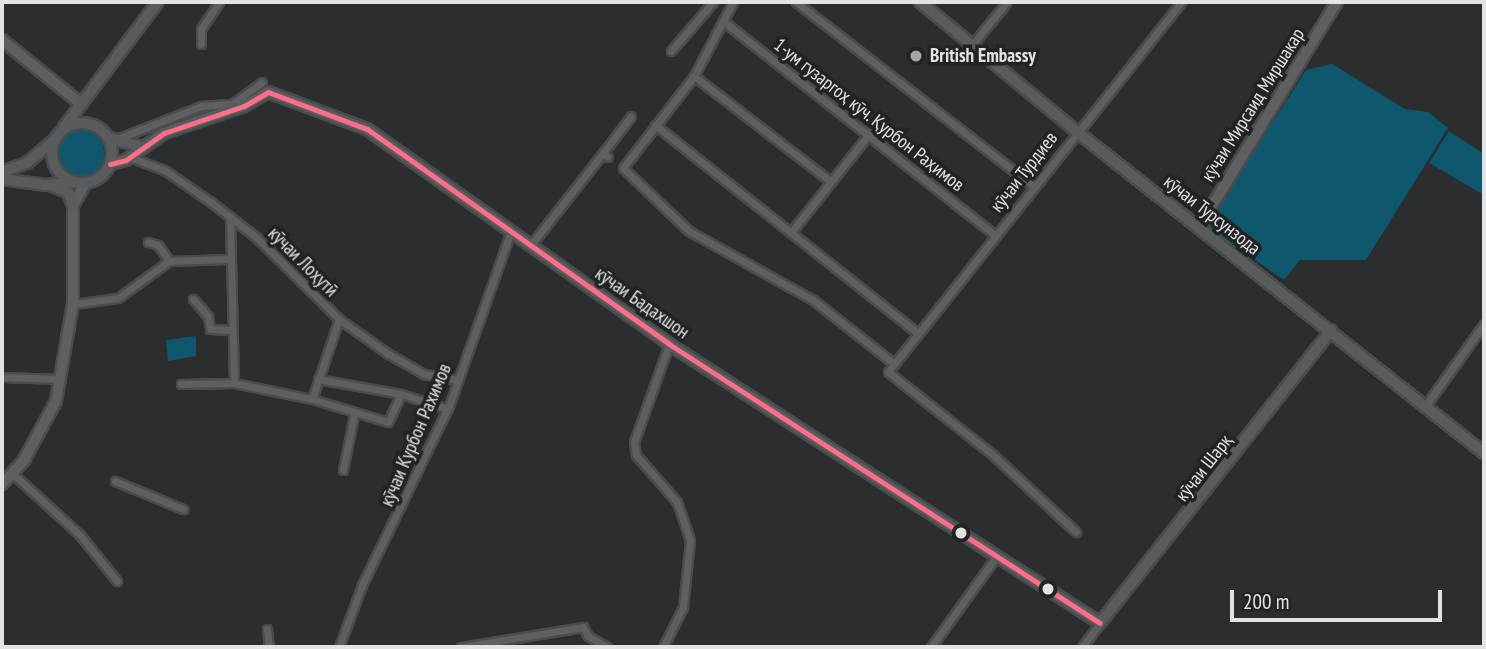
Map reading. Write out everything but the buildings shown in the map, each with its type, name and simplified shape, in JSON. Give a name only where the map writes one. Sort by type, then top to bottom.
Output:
[{"type":"main road","points":[[2,172],[27,163],[53,141],[158,2]]},
{"type":"main road","name":"кӯчаи Турсунзода","points":[[920,2],[1076,131],[1484,453]]},
{"type":"main road","name":"кӯчаи Бадахшон","points":[[110,164],[130,157],[147,144],[244,106],[268,92],[367,129],[669,345],[1100,623]]},
{"type":"main road","points":[[81,104],[96,125],[111,139],[147,144]]},
{"type":"main road","points":[[62,129],[78,122],[96,125]]},
{"type":"main road","points":[[45,185],[85,183],[100,177],[110,164],[111,139]]},
{"type":"main road","points":[[53,141],[54,165],[72,182]]},
{"type":"main road","points":[[2,179],[45,185],[68,192],[73,206]]},
{"type":"main road","name":"кӯчаи Шарқ","points":[[1100,623],[1193,511],[1331,330]]},
{"type":"street","points":[[201,44],[201,29],[219,2]]},
{"type":"street","points":[[671,51],[713,2]]},
{"type":"street","points":[[733,2],[694,76],[623,169],[689,231],[813,300],[893,363],[888,372],[992,454],[1076,532]]},
{"type":"street","points":[[796,2],[1033,186]]},
{"type":"street","points":[[972,45],[1007,2]]},
{"type":"street","name":"кӯчаи Турдиев","points":[[893,363],[1181,2]]},
{"type":"street","name":"кӯчаи Мирсаид Миршакар","points":[[1199,227],[1337,2]]},
{"type":"street","name":"1-ум гузаргоҳ кӯч. Қурбон Раҳимов","points":[[723,21],[995,235]]},
{"type":"street","points":[[2,40],[81,104]]},
{"type":"street","points":[[694,76],[831,182]]},
{"type":"street","points":[[111,139],[201,106],[232,104],[262,82]]},
{"type":"street","points":[[530,246],[605,155],[631,116]]},
{"type":"street","points":[[655,125],[792,231],[917,333]]},
{"type":"street","points":[[792,231],[869,134]]},
{"type":"street","name":"кӯчаи Лоҳутӣ","points":[[130,157],[166,171],[230,217],[339,319],[424,374],[458,380]]},
{"type":"street","points":[[2,484],[40,435],[56,401],[73,304],[73,206],[85,183]]},
{"type":"street","points":[[230,217],[228,259],[234,383]]},
{"type":"street","name":"кӯчаи Курбон Рахимов","points":[[339,647],[362,585],[448,409],[510,231]]},
{"type":"street","points":[[148,242],[158,245],[169,261]]},
{"type":"street","points":[[73,304],[118,298],[169,261],[228,259]]},
{"type":"street","points":[[193,299],[208,316],[210,329],[231,331]]},
{"type":"street","points":[[312,399],[339,319]]},
{"type":"street","points":[[1426,405],[1484,324]]},
{"type":"street","points":[[663,647],[683,607],[690,540],[677,502],[636,455],[634,442],[669,345]]},
{"type":"street","points":[[2,377],[61,379]]},
{"type":"street","points":[[318,379],[401,394],[448,409]]},
{"type":"street","points":[[181,384],[234,383],[312,399],[354,415],[391,422],[401,394]]},
{"type":"street","points":[[343,470],[354,415]]},
{"type":"street","points":[[12,473],[80,536],[117,581]]},
{"type":"street","points":[[115,481],[183,509]]},
{"type":"street","points":[[931,647],[996,557]]},
{"type":"street","points":[[1082,647],[1100,623]]},
{"type":"street","points":[[461,647],[583,627],[588,636],[607,647]]},
{"type":"street","points":[[267,629],[269,647]]},
{"type":"shaded area","points":[[1332,64],[1405,109],[1428,112],[1448,128],[1366,260],[1300,260],[1284,280],[1206,226],[1306,70]]},
{"type":"shaded area","points":[[80,129],[97,136],[104,153],[97,170],[80,177],[63,170],[56,153],[63,136]]},
{"type":"shaded area","points":[[1449,131],[1484,154],[1484,195],[1429,163]]},
{"type":"shaded area","points":[[196,336],[196,356],[168,361],[166,340]]},
{"type":"transit line","points":[[110,164],[126,160],[164,133],[244,106],[268,92],[367,129],[669,344],[1100,623]]},
{"type":"place","name":"British Embassy","points":[[916,56]]}]
